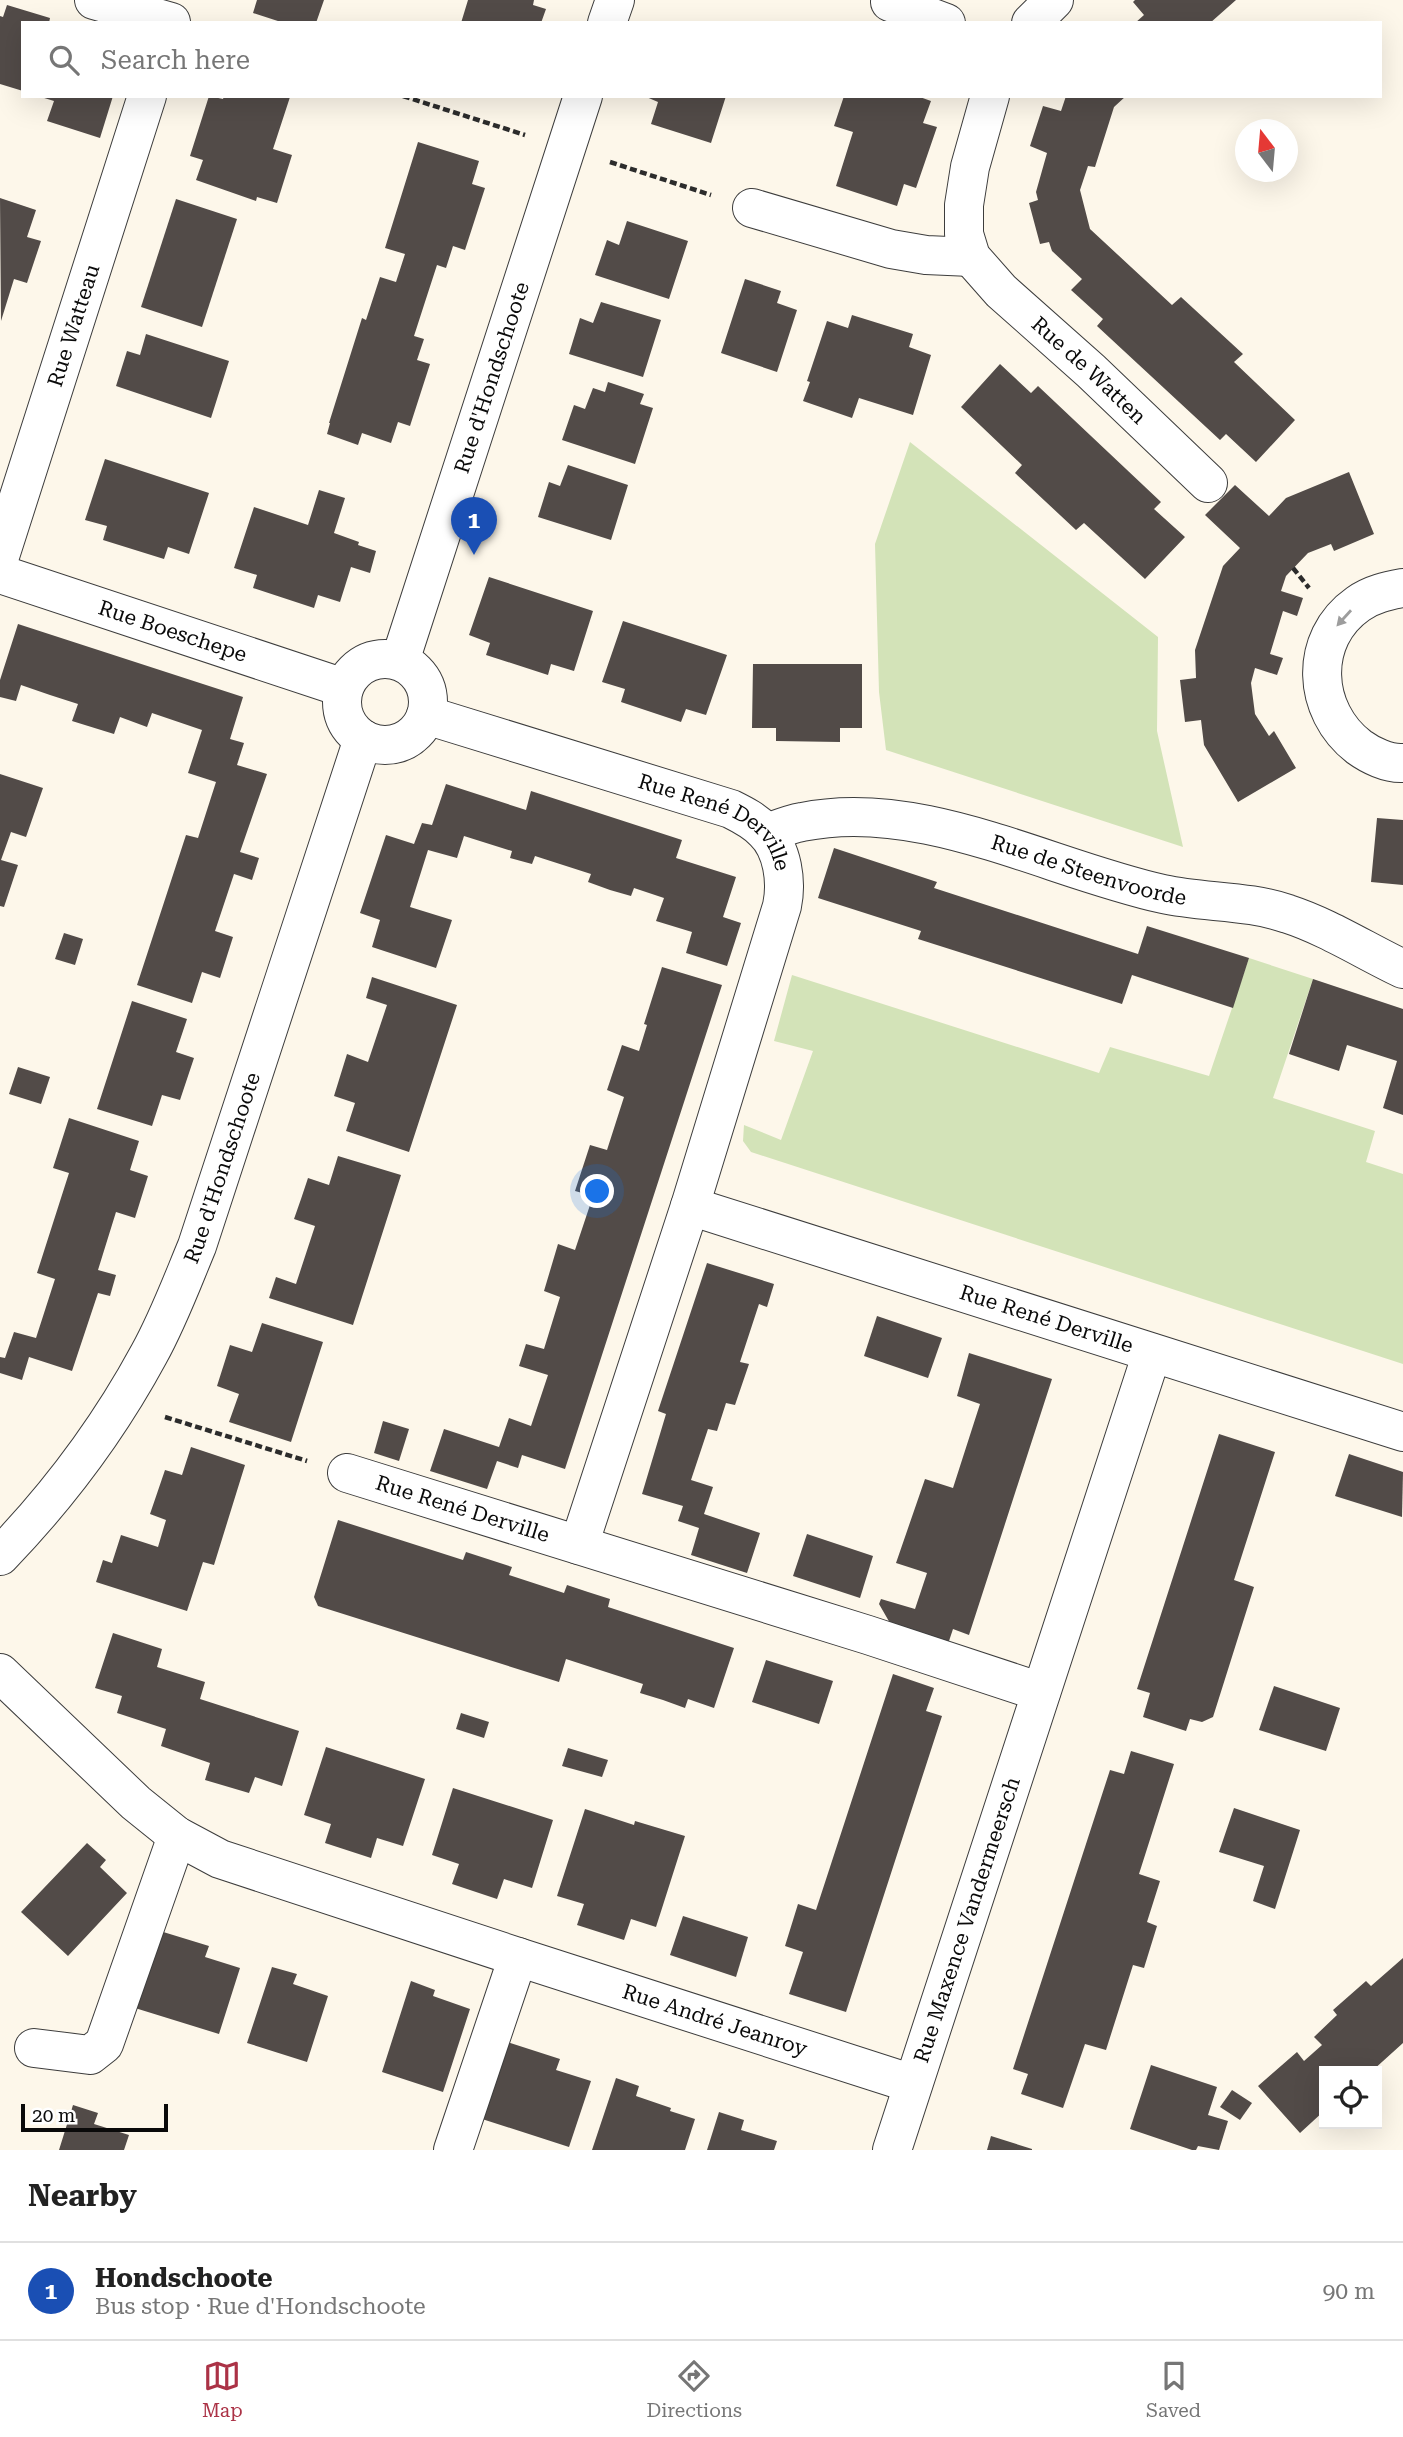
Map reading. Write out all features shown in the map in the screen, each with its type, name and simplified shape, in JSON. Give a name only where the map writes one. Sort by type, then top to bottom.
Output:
[{"type":"street","points":[[94,0],[164,21]]},
{"type":"street","points":[[172,21],[178,0]]},
{"type":"street","points":[[608,21],[615,0]]},
{"type":"street","points":[[1033,21],[1054,0]]},
{"type":"street","points":[[890,2],[941,21]]},
{"type":"street","name":"Rue Watteau","points":[[0,556],[146,98]]},
{"type":"street","name":"Rue d'Hondschoote","points":[[400,661],[582,98]]},
{"type":"street","name":"Rue de Watten","points":[[989,98],[970,167],[964,205],[964,234],[971,257],[1000,291],[1091,371],[1208,483]]},
{"type":"street","points":[[752,208],[891,248],[926,255],[971,257]]},
{"type":"street","name":"Rue Boeschepe","points":[[0,574],[344,688]]},
{"type":"street","points":[[1403,588],[1383,591],[1357,604],[1338,625],[1325,651],[1321,681],[1328,711],[1345,736],[1368,754],[1397,764],[1403,763]]},
{"type":"street","points":[[386,658],[400,661],[413,668],[425,686],[428,701],[426,715],[415,733],[404,741],[383,745],[363,739],[352,730],[345,719],[342,705],[344,688],[349,677],[365,663],[386,658]]},
{"type":"street","name":"Rue René Derville","points":[[426,715],[731,809],[767,833],[776,850],[782,871],[785,888],[782,906],[690,1206],[579,1545]]},
{"type":"street","name":"Rue d'Hondschoote","points":[[8,1536],[53,1499],[121,1404],[150,1353],[197,1246],[363,739]]},
{"type":"street","name":"Rue de Steenvoorde","points":[[767,833],[802,822],[831,818],[864,817],[934,825],[1163,894],[1287,913],[1403,969]]},
{"type":"street","name":"Rue René Derville","points":[[690,1206],[1403,1432]]},
{"type":"street","name":"Rue Maxence Vandermeersch","points":[[892,2150],[1152,1353]]},
{"type":"street","name":"Rue René Derville","points":[[347,1472],[1041,1692]]},
{"type":"street","name":"Rue André Jeanroy","points":[[0,1673],[136,1803],[177,1836],[220,1859],[518,1958],[913,2084]]},
{"type":"street","points":[[34,2048],[90,2055],[104,2044],[177,1836]]},
{"type":"street","points":[[453,2150],[518,1958]]},
{"type":"path","points":[[121,1404],[347,1472]]},
{"type":"green space","points":[[910,442],[1158,637],[1157,731],[1183,847],[886,750],[879,692],[875,544]]},
{"type":"green space","points":[[1249,958],[1313,979],[1273,1098],[1375,1131],[1366,1162],[1403,1174],[1403,1364],[751,1152],[743,1141],[744,1125],[781,1140],[813,1051],[774,1041],[792,975],[1099,1073],[1110,1047],[1209,1076]]},
{"type":"building","points":[[257,0],[324,0],[317,21],[278,21],[253,13]]},
{"type":"building","points":[[468,0],[534,0],[533,5],[546,9],[542,21],[462,21]]},
{"type":"building","points":[[1236,0],[1212,21],[1137,21],[1144,15],[1133,2]]},
{"type":"building","points":[[7,5],[50,18],[49,21],[21,21],[21,90],[0,84],[0,16],[3,17]]},
{"type":"building","points":[[44,98],[112,98],[100,138],[47,121],[54,101]]},
{"type":"building","points":[[208,98],[290,98],[273,149],[292,155],[277,203],[257,197],[256,201],[196,180],[203,160],[190,156]]},
{"type":"building","points":[[649,98],[725,98],[711,143],[651,124],[658,102]]},
{"type":"building","points":[[843,98],[923,98],[931,101],[923,123],[937,127],[916,188],[904,184],[897,206],[836,186],[853,132],[834,126]]},
{"type":"building","points":[[1065,98],[1124,98],[1114,107],[1095,167],[1088,166],[1080,190],[1090,229],[1172,305],[1181,297],[1243,354],[1234,362],[1295,420],[1256,462],[1226,434],[1220,440],[1097,326],[1103,319],[1071,290],[1082,279],[1052,251],[1049,242],[1040,244],[1029,203],[1038,200],[1036,192],[1047,153],[1030,146],[1043,106],[1061,111]]},
{"type":"building","points":[[418,142],[479,161],[472,184],[485,188],[465,250],[453,246],[446,268],[437,265],[414,336],[424,339],[417,360],[430,364],[410,426],[398,422],[391,443],[362,433],[358,445],[327,434],[329,423],[362,318],[366,320],[380,277],[396,282],[405,254],[385,248]]},
{"type":"building","points":[[0,198],[36,210],[27,237],[41,241],[27,283],[14,279],[1,321]]},
{"type":"building","points":[[176,199],[237,219],[202,327],[141,307]]},
{"type":"building","points":[[627,221],[688,241],[669,299],[595,275],[607,240],[619,245]]},
{"type":"building","points":[[745,279],[781,291],[777,303],[797,310],[777,372],[721,353]]},
{"type":"building","points":[[601,302],[661,320],[643,377],[569,354],[580,318],[593,323]]},
{"type":"building","points":[[852,315],[913,334],[909,347],[931,355],[913,415],[859,398],[852,418],[803,401],[827,321],[848,328]]},
{"type":"building","points":[[146,334],[229,361],[211,418],[116,386],[127,351],[140,355]]},
{"type":"building","points":[[1000,364],[1031,393],[1038,386],[1161,502],[1154,509],[1185,537],[1145,579],[1084,523],[1076,530],[1015,473],[1022,465],[961,407]]},
{"type":"building","points":[[608,382],[644,394],[640,404],[653,408],[635,464],[562,440],[574,405],[585,409],[593,388],[605,392]]},
{"type":"building","points":[[105,459],[209,493],[189,554],[168,547],[164,559],[103,540],[107,526],[85,520]]},
{"type":"building","points":[[568,465],[628,485],[611,540],[538,517],[549,482],[560,486]]},
{"type":"building","points":[[1349,472],[1374,534],[1334,551],[1331,544],[1308,553],[1286,576],[1281,591],[1303,598],[1297,616],[1283,611],[1270,654],[1283,658],[1277,675],[1255,668],[1251,683],[1255,714],[1269,736],[1274,731],[1296,768],[1238,802],[1204,745],[1201,720],[1185,722],[1180,680],[1196,678],[1195,650],[1223,566],[1240,548],[1205,515],[1235,485],[1269,516],[1286,498]]},
{"type":"building","points":[[319,490],[345,498],[334,533],[376,551],[370,573],[351,567],[340,602],[318,595],[314,608],[253,588],[257,575],[234,568],[254,507],[308,525]]},
{"type":"building","points":[[489,577],[593,611],[574,671],[551,664],[548,675],[486,655],[490,643],[469,635]]},
{"type":"building","points":[[623,621],[727,655],[706,715],[686,709],[681,722],[621,702],[625,689],[602,682]]},
{"type":"building","points":[[18,624],[243,697],[230,739],[244,743],[237,765],[267,774],[240,852],[259,858],[252,880],[234,874],[215,931],[233,937],[220,978],[202,972],[192,1003],[137,985],[186,835],[198,838],[216,782],[188,773],[202,730],[152,713],[147,727],[120,717],[114,734],[72,721],[78,704],[21,685],[16,701],[0,697],[0,680]]},
{"type":"building","points":[[753,664],[862,664],[862,728],[840,728],[840,742],[776,741],[776,728],[752,728]]},
{"type":"building","points":[[0,774],[43,788],[26,837],[11,832],[1,860],[18,865],[4,907],[0,906]]},
{"type":"building","points":[[446,784],[526,810],[531,791],[682,840],[676,858],[736,877],[723,917],[741,923],[727,966],[686,953],[692,932],[656,921],[664,898],[634,888],[631,896],[610,890],[588,882],[591,874],[535,856],[532,864],[510,858],[512,851],[464,836],[457,858],[428,850],[410,907],[452,920],[436,968],[372,947],[380,920],[360,913],[386,835],[414,844],[422,823],[432,825]]},
{"type":"building","points":[[1377,818],[1403,820],[1403,885],[1371,882]]},
{"type":"building","points":[[834,848],[937,882],[934,888],[1138,954],[1147,926],[1249,958],[1233,1008],[1132,975],[1122,1004],[918,939],[921,931],[818,898]]},
{"type":"building","points":[[64,933],[83,939],[75,965],[55,959]]},
{"type":"building","points":[[662,967],[722,985],[565,1469],[522,1455],[518,1468],[497,1461],[487,1489],[430,1471],[444,1429],[499,1447],[509,1418],[531,1426],[548,1375],[519,1366],[526,1344],[544,1349],[560,1297],[544,1291],[558,1244],[575,1250],[593,1196],[575,1191],[590,1145],[607,1150],[624,1097],[607,1090],[622,1045],[639,1051],[647,1025],[644,1024]]},
{"type":"building","points":[[372,977],[457,1005],[409,1152],[346,1131],[355,1103],[334,1096],[347,1054],[368,1062],[387,1005],[366,998]]},
{"type":"building","points":[[1313,979],[1403,1009],[1403,1115],[1383,1108],[1397,1061],[1347,1045],[1339,1071],[1289,1054]]},
{"type":"building","points":[[132,1001],[187,1019],[176,1052],[194,1058],[180,1100],[162,1095],[152,1126],[97,1109]]},
{"type":"building","points":[[18,1067],[50,1077],[41,1104],[9,1094]]},
{"type":"building","points":[[69,1118],[139,1141],[130,1170],[148,1176],[135,1218],[116,1212],[98,1270],[116,1275],[110,1296],[98,1293],[72,1371],[29,1357],[22,1380],[0,1373],[0,1357],[5,1358],[14,1332],[36,1338],[55,1279],[37,1273],[69,1173],[53,1168]]},
{"type":"building","points":[[338,1156],[401,1175],[353,1325],[269,1298],[276,1277],[296,1284],[315,1226],[294,1219],[308,1178],[329,1185]]},
{"type":"building","points":[[707,1263],[774,1284],[767,1307],[759,1304],[740,1362],[749,1364],[735,1405],[726,1403],[717,1431],[708,1429],[691,1480],[713,1487],[704,1514],[760,1533],[747,1573],[691,1555],[699,1528],[678,1521],[683,1506],[642,1494],[666,1414],[658,1411]]},
{"type":"building","points":[[877,1316],[942,1338],[928,1378],[864,1356]]},
{"type":"building","points":[[262,1323],[323,1342],[291,1442],[229,1422],[239,1394],[217,1386],[230,1345],[252,1352]]},
{"type":"building","points":[[969,1353],[1052,1379],[969,1635],[953,1629],[945,1653],[898,1637],[879,1604],[881,1599],[915,1609],[927,1573],[896,1563],[925,1479],[953,1488],[980,1404],[957,1396]]},
{"type":"building","points":[[383,1421],[409,1429],[399,1461],[374,1453]]},
{"type":"building","points":[[1219,1434],[1275,1452],[1234,1580],[1254,1587],[1213,1717],[1202,1722],[1190,1719],[1186,1731],[1143,1717],[1150,1693],[1137,1689]]},
{"type":"building","points":[[191,1447],[245,1465],[214,1565],[203,1562],[187,1611],[96,1582],[103,1560],[112,1563],[121,1535],[158,1547],[166,1520],[150,1514],[165,1470],[182,1475]]},
{"type":"building","points":[[1349,1454],[1403,1472],[1402,1517],[1335,1496]]},
{"type":"building","points":[[338,1520],[463,1560],[466,1552],[512,1567],[509,1575],[564,1593],[567,1585],[610,1599],[608,1607],[734,1648],[714,1708],[688,1699],[685,1708],[640,1693],[643,1684],[566,1659],[559,1682],[318,1606],[314,1597]]},
{"type":"building","points":[[807,1534],[873,1556],[860,1598],[793,1576]]},
{"type":"building","points":[[113,1633],[162,1649],[157,1667],[205,1682],[200,1699],[299,1731],[282,1786],[255,1777],[249,1793],[205,1780],[210,1763],[161,1746],[166,1729],[117,1713],[122,1696],[95,1688]]},
{"type":"building","points":[[766,1660],[833,1681],[819,1724],[752,1702]]},
{"type":"building","points":[[893,1674],[934,1688],[926,1711],[942,1716],[846,2012],[789,1994],[803,1952],[785,1946],[798,1904],[816,1910]]},
{"type":"building","points":[[1274,1686],[1340,1708],[1326,1751],[1259,1730]]},
{"type":"building","points":[[461,1713],[489,1722],[484,1738],[456,1729]]},
{"type":"building","points":[[326,1747],[425,1779],[403,1846],[377,1838],[371,1858],[325,1843],[331,1824],[304,1815]]},
{"type":"building","points":[[568,1748],[608,1760],[602,1777],[562,1766]]},
{"type":"building","points":[[1131,1751],[1174,1764],[1139,1874],[1160,1881],[1147,1922],[1157,1926],[1144,1968],[1133,1965],[1106,2050],[1085,2044],[1063,2108],[1021,2094],[1028,2074],[1013,2069],[1110,1770],[1124,1774]]},
{"type":"building","points":[[453,1788],[553,1820],[532,1888],[504,1879],[497,1899],[452,1884],[459,1864],[432,1855]]},
{"type":"building","points":[[1234,1808],[1300,1830],[1275,1909],[1253,1901],[1264,1866],[1219,1852]]},
{"type":"building","points":[[585,1809],[634,1825],[635,1821],[685,1836],[656,1927],[631,1919],[624,1940],[577,1925],[584,1904],[557,1896]]},
{"type":"building","points":[[87,1843],[106,1860],[100,1867],[127,1893],[68,1956],[21,1912]]},
{"type":"building","points":[[683,1916],[748,1937],[736,1977],[670,1955]]},
{"type":"building","points":[[160,1931],[209,1946],[205,1957],[240,1968],[219,2034],[135,2008]]},
{"type":"building","points":[[1403,1958],[1403,2043],[1378,2066],[1319,2066],[1319,2116],[1300,2133],[1258,2086],[1297,2052],[1304,2061],[1322,2045],[1314,2037],[1337,2015],[1333,2010],[1366,1981],[1371,1986]]},
{"type":"building","points":[[272,1967],[297,1974],[293,1984],[328,1996],[307,2062],[247,2043]]},
{"type":"building","points":[[411,1981],[435,1990],[433,1996],[470,2009],[443,2092],[382,2072]]},
{"type":"building","points":[[507,2042],[560,2059],[556,2070],[591,2081],[569,2147],[482,2119]]},
{"type":"building","points":[[1151,2065],[1217,2087],[1208,2115],[1228,2121],[1219,2150],[1198,2146],[1196,2150],[1192,2150],[1130,2129]]},
{"type":"building","points":[[616,2078],[639,2086],[636,2096],[695,2119],[685,2150],[592,2150]]},
{"type":"building","points":[[1232,2090],[1252,2103],[1240,2120],[1220,2107]]},
{"type":"building","points":[[73,2105],[98,2113],[94,2124],[129,2135],[124,2150],[59,2150]]},
{"type":"building","points":[[719,2112],[744,2120],[741,2130],[777,2141],[774,2150],[707,2150]]},
{"type":"building","points":[[991,2136],[1032,2149],[1032,2150],[987,2150]]},
{"type":"place","name":"Hondschoote","points":[[474,555]]}]
